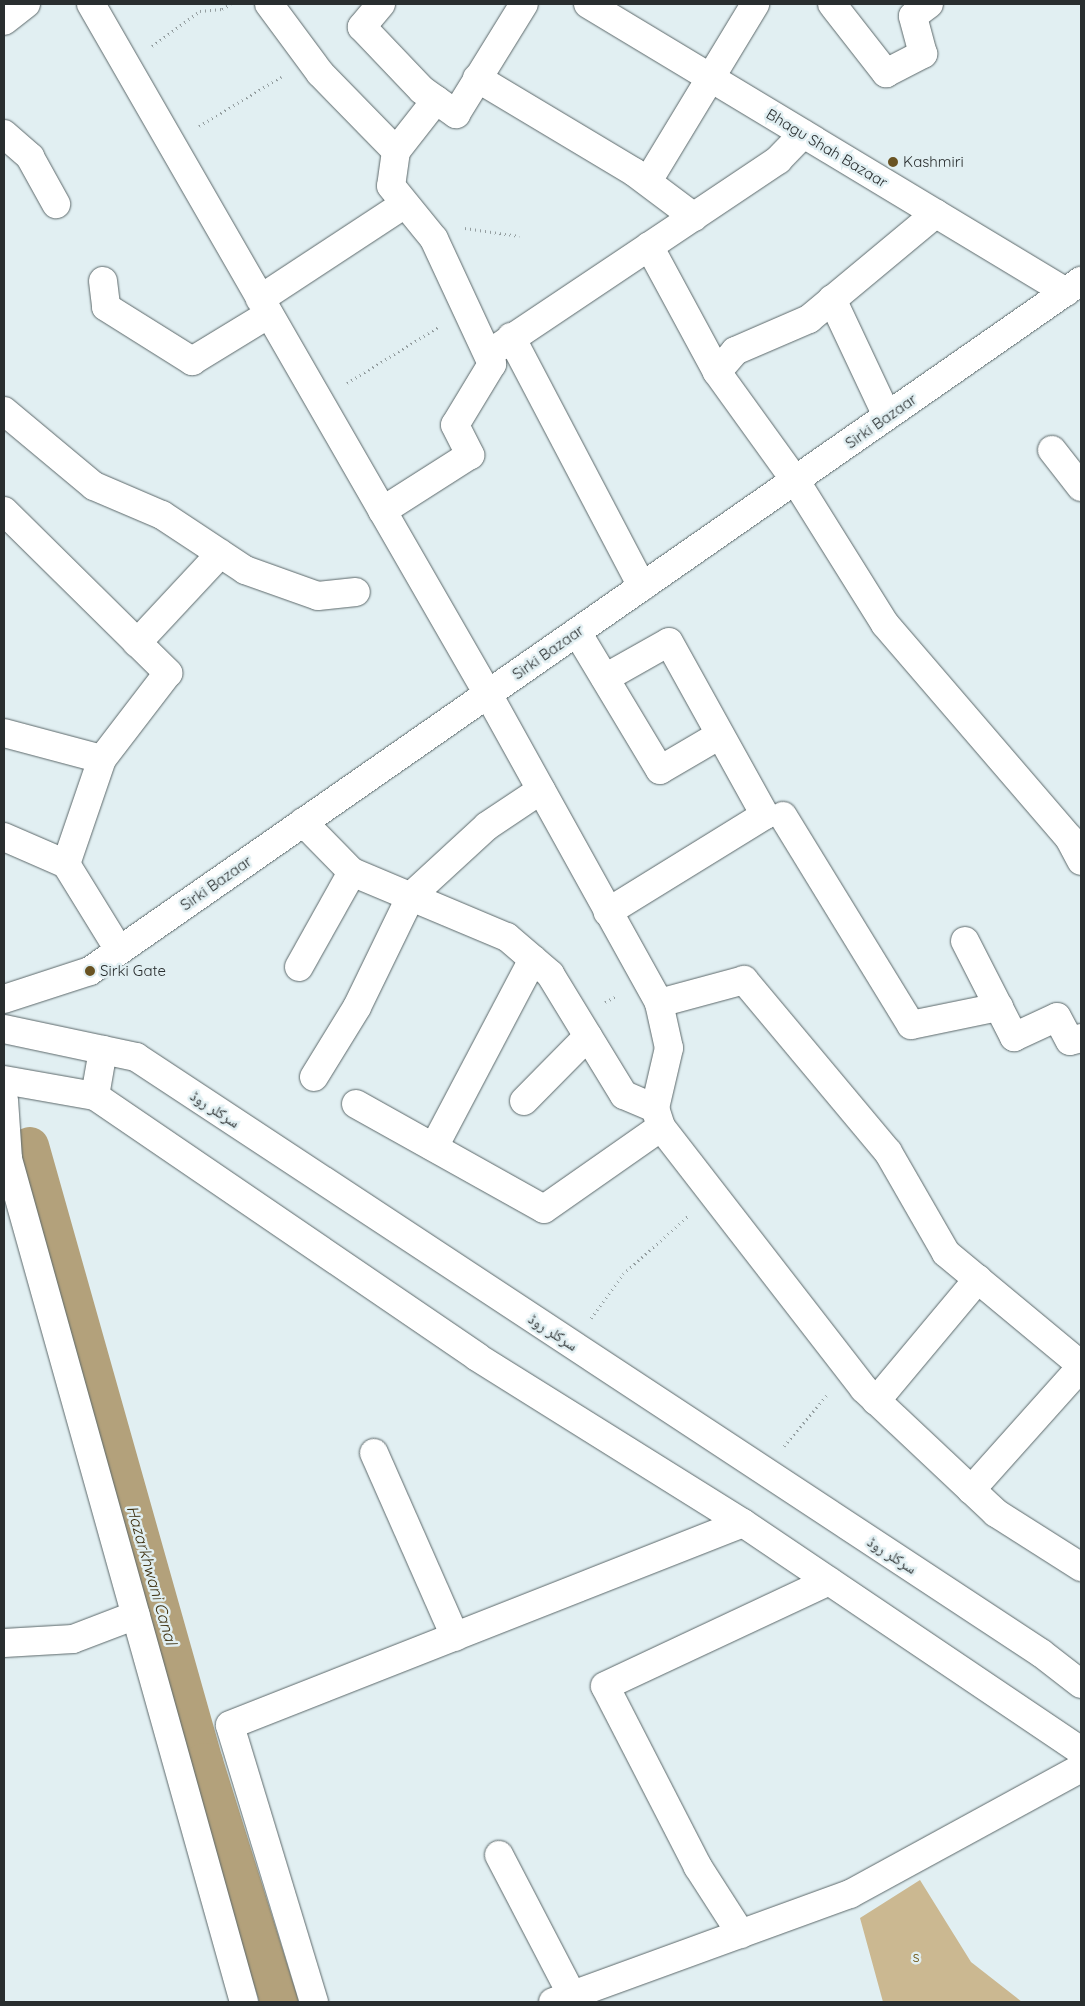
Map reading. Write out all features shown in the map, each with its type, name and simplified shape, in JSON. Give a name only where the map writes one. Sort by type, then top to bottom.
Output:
[{"type":"street","points":[[4,21],[26,4]]},
{"type":"street","points":[[92,4],[488,694],[653,992],[669,1048],[658,1117],[544,1209],[356,1104]]},
{"type":"street","points":[[269,4],[309,59],[396,151]]},
{"type":"street","points":[[381,4],[362,27],[436,100],[456,114],[476,78],[524,4]]},
{"type":"street","name":"Bhagu Shah Bazaar","points":[[588,4],[936,213],[1077,286]]},
{"type":"street","points":[[648,181],[755,4]]},
{"type":"street","points":[[832,4],[886,73],[923,54],[913,16],[929,4]]},
{"type":"street","points":[[476,78],[648,181],[694,216]]},
{"type":"street","points":[[382,511],[470,455],[456,425],[492,364],[490,353],[434,239],[403,205],[391,186],[396,151],[436,100]]},
{"type":"street","points":[[4,134],[30,157],[56,204]]},
{"type":"street","points":[[490,353],[778,160],[803,134]]},
{"type":"street","points":[[103,282],[106,307],[192,361],[403,205]]},
{"type":"street","points":[[717,372],[735,351],[809,318],[936,213]]},
{"type":"street","points":[[649,246],[717,372],[795,480],[885,624],[1069,838],[1081,861]]},
{"type":"street","name":"Sirki Bazaar","points":[[4,999],[90,971],[1077,286]]},
{"type":"street","points":[[832,299],[888,416]]},
{"type":"street","points":[[512,337],[642,587]]},
{"type":"street","points":[[4,411],[94,486],[162,514],[245,570],[318,596],[356,592]]},
{"type":"street","points":[[1052,450],[1081,487]]},
{"type":"street","points":[[4,511],[168,673],[102,759],[66,864]]},
{"type":"street","points":[[137,643],[220,554]]},
{"type":"street","points":[[577,632],[660,770],[720,735]]},
{"type":"street","points":[[605,678],[669,642],[765,815],[608,912]]},
{"type":"street","points":[[4,734],[102,759]]},
{"type":"street","points":[[314,1077],[357,1007],[411,896],[487,826],[541,790]]},
{"type":"street","points":[[783,816],[911,1025],[999,1007]]},
{"type":"street","points":[[304,822],[352,872],[507,937],[550,974],[624,1095],[658,1117],[712,1193],[851,1373],[876,1401],[996,1513],[1081,1567]]},
{"type":"street","points":[[4,837],[66,864],[119,950]]},
{"type":"street","points":[[299,967],[352,872]]},
{"type":"street","points":[[965,941],[1014,1037],[1057,1017],[1070,1041],[1081,1038]]},
{"type":"street","points":[[434,1147],[533,959]]},
{"type":"street","points":[[653,992],[744,980],[888,1152],[946,1253],[1081,1366],[971,1490]]},
{"type":"street","points":[[524,1101],[582,1026]]},
{"type":"street","name":"سرکلر روڈ","points":[[4,1029],[136,1056],[765,1471],[1081,1684]]},
{"type":"street","points":[[94,1096],[103,1050]]},
{"type":"street","points":[[4,1080],[94,1096],[477,1357],[744,1523],[1081,1751]]},
{"type":"street","points":[[4,1100],[6,1162],[136,1615],[244,2002]]},
{"type":"street","points":[[876,1401],[978,1279]]},
{"type":"street","points":[[374,1453],[455,1637]]},
{"type":"street","points":[[314,2002],[230,1725],[744,1523]]},
{"type":"street","points":[[741,1934],[698,1867],[605,1686],[829,1581]]},
{"type":"street","points":[[4,1643],[73,1639],[136,1615]]},
{"type":"street","points":[[499,1855],[562,1999],[850,1894],[1081,1768]]},
{"type":"path","points":[[127,65],[200,11],[222,9],[230,4]]},
{"type":"path","points":[[171,143],[309,59]]},
{"type":"path","points":[[422,226],[482,227],[519,236]]},
{"type":"path","points":[[319,400],[468,309]]},
{"type":"path","points":[[582,1026],[653,992]]},
{"type":"path","points":[[572,1344],[624,1274],[712,1193]]},
{"type":"path","points":[[765,1471],[805,1416],[851,1373]]},
{"type":"green space","name":"s","points":[[920,1880],[971,1962],[1022,2002],[883,2002],[860,1918]]},
{"type":"waterway","name":"Hazarkhwani Canal","points":[[30,1146],[204,1762],[279,2002]]},
{"type":"place","name":"Kashmiri","points":[[893,162]]},
{"type":"place","name":"Sirki Gate","points":[[90,971]]}]
